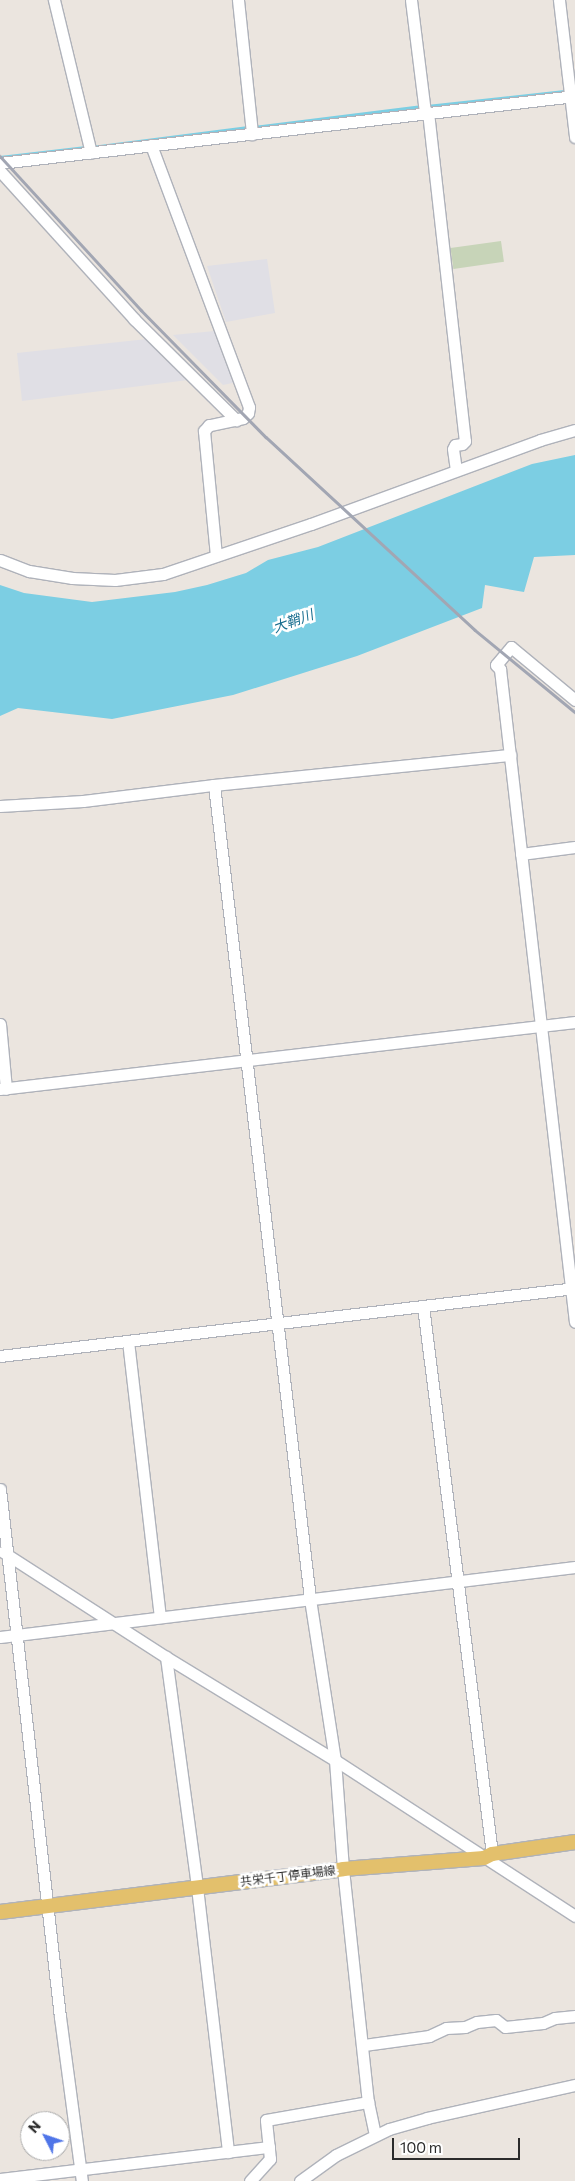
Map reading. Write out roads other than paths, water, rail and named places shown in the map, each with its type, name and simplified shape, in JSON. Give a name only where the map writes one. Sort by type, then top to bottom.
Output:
[{"type":"main road","name":"共栄千丁停車場線","points":[[0,1912],[343,1870],[488,1856],[575,1842]]},
{"type":"street","points":[[54,0],[90,149]]},
{"type":"street","points":[[238,0],[252,129]]},
{"type":"street","points":[[411,0],[426,110],[465,441],[462,444],[455,445],[453,449],[456,470]]},
{"type":"street","points":[[559,0],[575,137]]},
{"type":"street","points":[[0,163],[90,149],[151,145],[252,129],[571,93]]},
{"type":"street","points":[[151,145],[249,407],[248,412],[243,418],[209,425],[204,431],[216,556]]},
{"type":"street","points":[[0,171],[134,319],[236,420]]},
{"type":"street","points":[[0,560],[29,571],[72,578],[115,580],[163,574],[311,524],[456,470],[575,430]]},
{"type":"street","points":[[575,700],[511,647],[496,665],[500,669],[540,1026],[573,1288],[575,1322]]},
{"type":"street","points":[[0,806],[83,801],[214,785],[510,755]]},
{"type":"street","points":[[214,785],[310,1599],[335,1760],[343,1870],[364,2045],[368,2102],[375,2135]]},
{"type":"street","points":[[521,854],[575,847]]},
{"type":"street","points":[[0,1024],[3,1089],[575,1022]]},
{"type":"street","points":[[0,1356],[573,1288]]},
{"type":"street","points":[[422,1306],[488,1856]]},
{"type":"street","points":[[128,1341],[160,1617]]},
{"type":"street","points":[[0,1489],[4,1552],[18,1634],[60,2017],[82,2175]]},
{"type":"street","points":[[4,1552],[166,1657],[488,1856],[575,1916]]},
{"type":"street","points":[[0,1637],[575,1568]]},
{"type":"street","points":[[166,1657],[197,1887],[228,2152]]},
{"type":"street","points":[[364,2045],[429,2036],[446,2028],[465,2027],[478,2022],[496,2020],[505,2027],[543,2023],[554,2018],[575,2016]]},
{"type":"street","points":[[300,2181],[336,2155],[375,2135],[427,2118],[575,2085]]},
{"type":"street","points":[[250,2181],[270,2159],[266,2120],[368,2102]]},
{"type":"street","points":[[0,2179],[82,2175],[269,2147]]},
{"type":"water","name":"大鞘川","points":[[575,455],[575,555],[534,557],[524,592],[485,585],[482,608],[357,656],[233,695],[112,719],[18,708],[0,716],[0,585],[24,593],[92,602],[175,592],[207,585],[246,573],[268,560],[318,547],[532,464]]},
{"type":"waterway","points":[[427,106],[566,91]]},
{"type":"waterway","points":[[254,127],[422,106]]},
{"type":"waterway","points":[[92,147],[248,127]]},
{"type":"waterway","points":[[0,157],[87,147]]},
{"type":"railway","points":[[0,156],[141,310],[266,437],[475,630],[575,712]]}]
